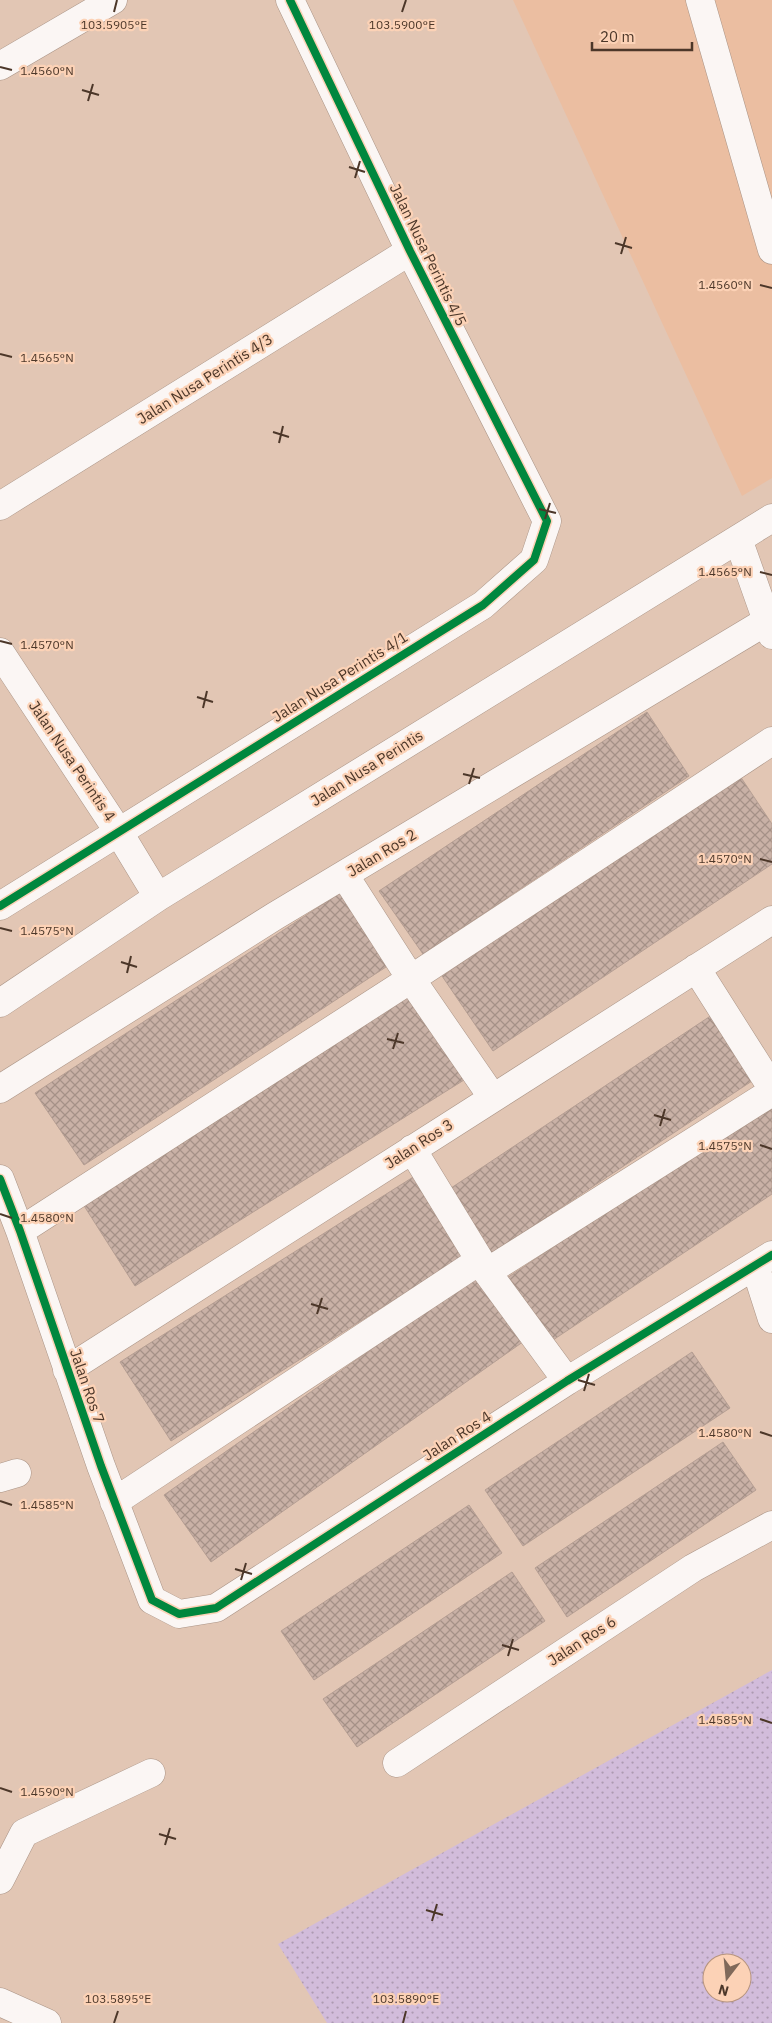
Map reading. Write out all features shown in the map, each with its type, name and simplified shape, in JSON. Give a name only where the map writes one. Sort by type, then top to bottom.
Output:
[{"type":"street","points":[[0,66],[113,0]]},
{"type":"street","name":"Jalan Nusa Perintis 4/5","points":[[290,0],[410,251],[547,521]]},
{"type":"street","points":[[700,0],[772,250]]},
{"type":"street","name":"Jalan Nusa Perintis 4/3","points":[[0,506],[410,251]]},
{"type":"street","name":"Jalan Nusa Perintis","points":[[0,1003],[158,897],[772,518]]},
{"type":"street","name":"Jalan Nusa Perintis 4/1","points":[[0,906],[483,605],[534,560],[547,521]]},
{"type":"street","points":[[738,539],[770,628]]},
{"type":"street","name":"Jalan Ros 2","points":[[0,1089],[275,916],[770,628]]},
{"type":"street","name":"Jalan Nusa Perintis 4","points":[[0,652],[118,831],[158,897]]},
{"type":"street","points":[[20,1231],[411,980],[772,742]]},
{"type":"street","points":[[345,876],[411,980],[493,1098]]},
{"type":"street","name":"Jalan Ros 3","points":[[67,1370],[772,920]]},
{"type":"street","points":[[696,968],[772,1088]]},
{"type":"street","points":[[114,1502],[483,1266],[772,1092]]},
{"type":"street","points":[[412,1149],[483,1266],[567,1381]]},
{"type":"street","name":"Jalan Ros 7","points":[[0,1179],[20,1231],[114,1502],[152,1600]]},
{"type":"street","points":[[763,1260],[772,1318]]},
{"type":"street","name":"Jalan Ros 4","points":[[152,1600],[179,1614],[216,1608],[567,1381],[763,1260]]},
{"type":"street","name":"Jalan Ros 6","points":[[397,1763],[693,1568],[772,1525]]},
{"type":"street","points":[[0,1880],[24,1833],[151,1774]]},
{"type":"street","points":[[0,2002],[47,2023]]},
{"type":"shaded area","points":[[513,0],[772,0],[772,478],[742,496]]},
{"type":"shaded area","points":[[772,1670],[772,2023],[327,2023],[278,1944]]},
{"type":"building","points":[[647,712],[689,776],[423,954],[379,891]]},
{"type":"building","points":[[740,776],[772,824],[772,864],[493,1051],[442,976]]},
{"type":"building","points":[[340,893],[389,965],[84,1165],[35,1093]]},
{"type":"building","points":[[410,996],[464,1080],[135,1286],[81,1201]]},
{"type":"building","points":[[712,1015],[755,1079],[488,1256],[445,1192]]},
{"type":"building","points":[[770,1102],[772,1104],[772,1194],[547,1344],[504,1280]]},
{"type":"building","points":[[418,1174],[468,1253],[171,1441],[120,1362]]},
{"type":"building","points":[[480,1273],[527,1339],[211,1562],[164,1495]]},
{"type":"building","points":[[692,1352],[730,1408],[523,1546],[485,1490]]},
{"type":"building","points":[[723,1442],[756,1490],[567,1617],[535,1568]]},
{"type":"building","points":[[469,1505],[502,1553],[314,1680],[281,1631]]},
{"type":"building","points":[[512,1572],[545,1621],[357,1747],[323,1699]]},
{"type":"cycle path","points":[[0,906],[483,605],[534,560],[547,521],[410,251],[290,0]]},
{"type":"cycle path","points":[[0,1179],[20,1231],[101,1466],[152,1600],[179,1614],[216,1608],[567,1381],[772,1255]]}]
